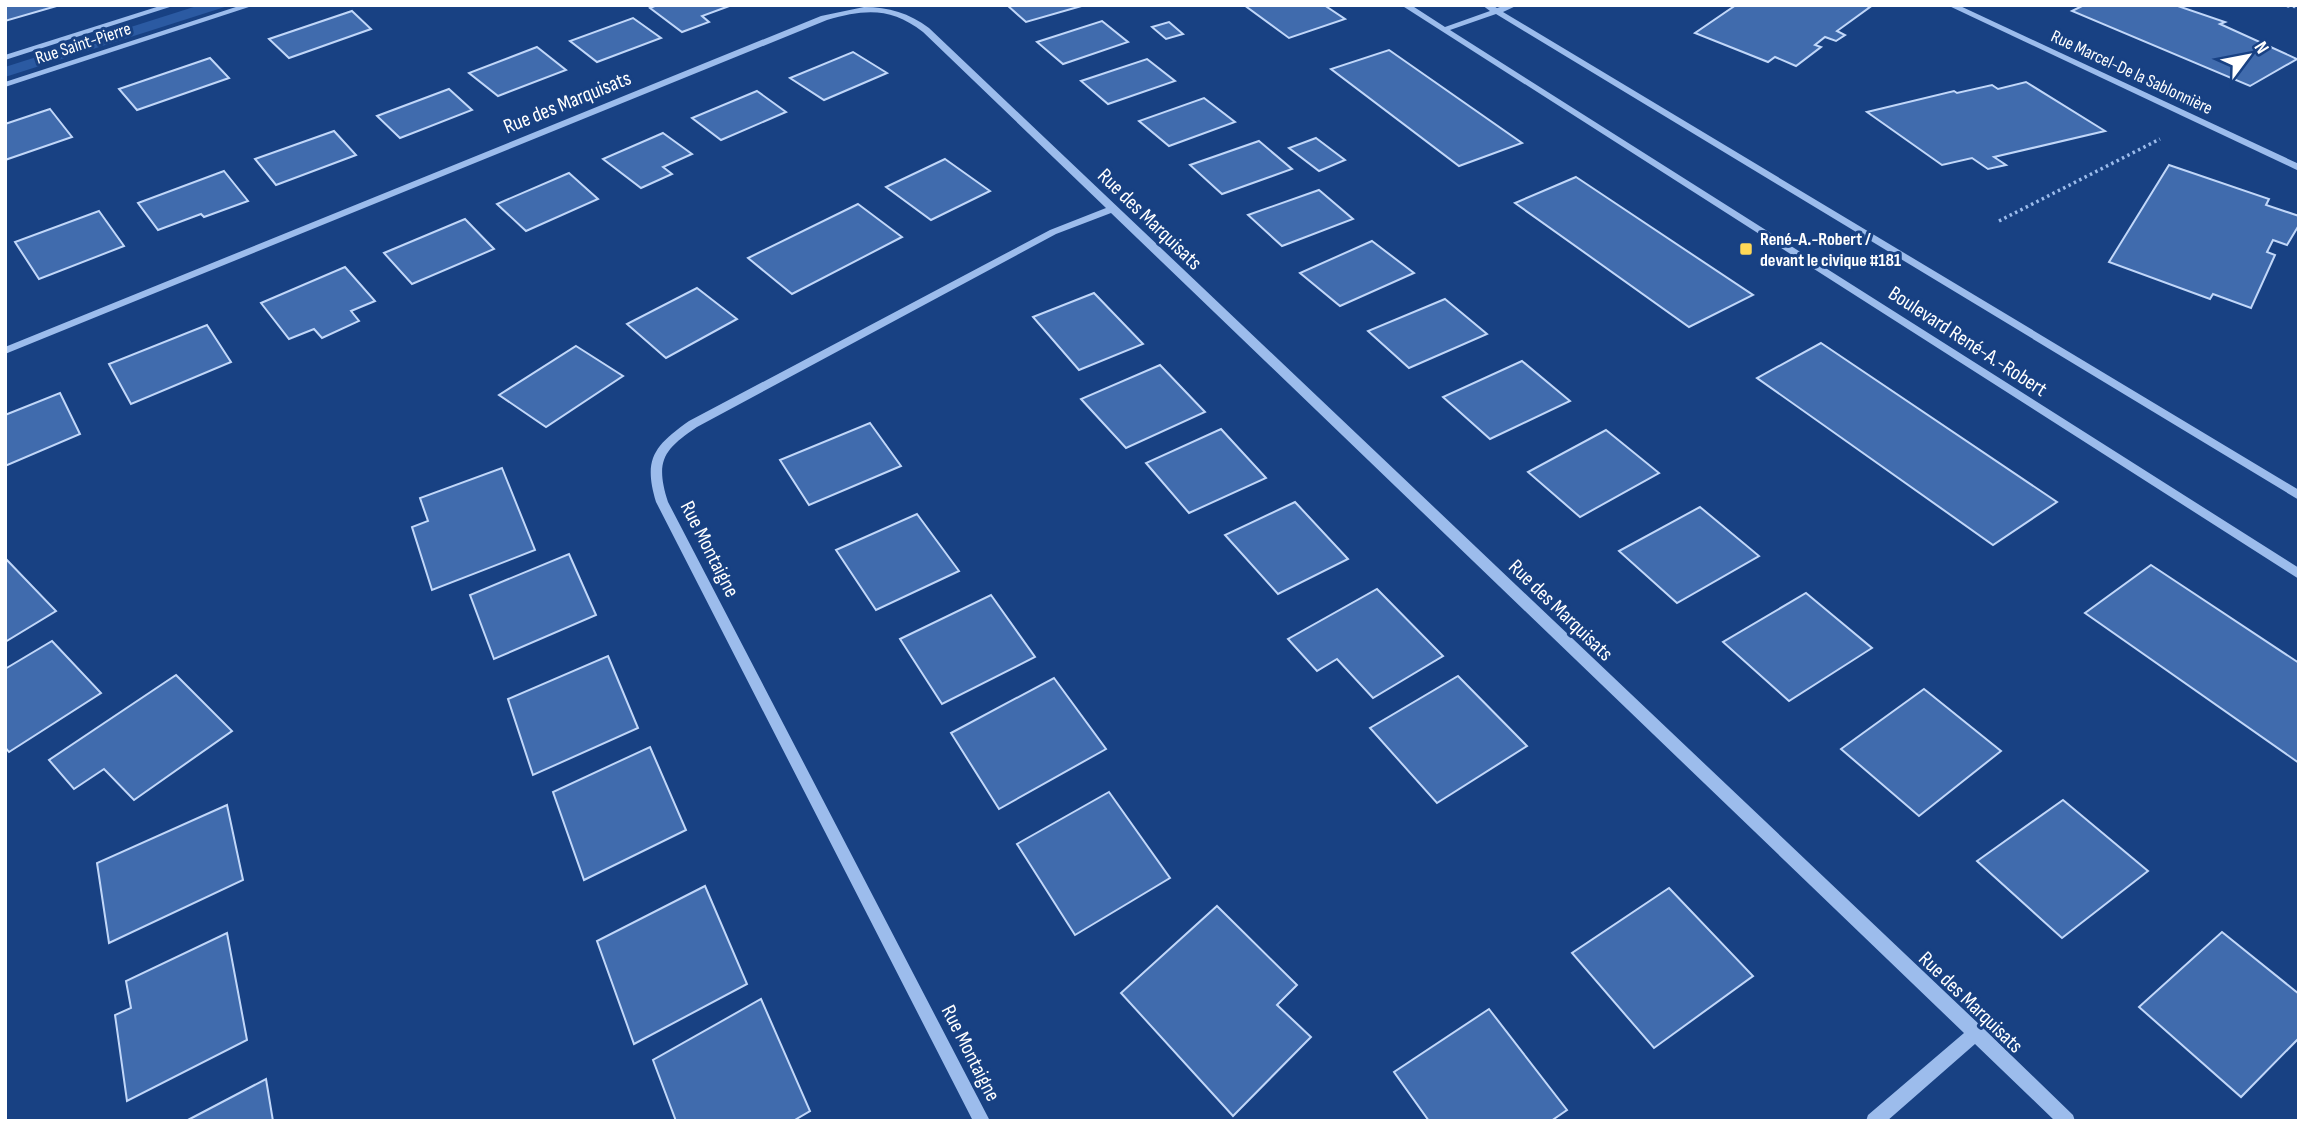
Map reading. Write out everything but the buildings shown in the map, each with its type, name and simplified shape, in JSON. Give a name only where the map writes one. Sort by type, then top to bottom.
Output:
[{"type":"street","name":"Rue Saint-Pierre","points":[[5,58],[172,5]]},
{"type":"street","name":"Rue Saint-Pierre","points":[[5,85],[251,5]]},
{"type":"street","name":"Boulevard René-A.-Robert","points":[[1405,5],[2299,574]]},
{"type":"street","name":"Boulevard René-A.-Robert","points":[[1486,5],[2299,496]]},
{"type":"street","points":[[1443,30],[1514,5]]},
{"type":"street","name":"Rue Marcel-De la Sablonnière","points":[[1951,5],[2299,168]]},
{"type":"street","name":"Rue des Marquisats","points":[[5,351],[808,24],[861,9],[888,9],[916,22],[2067,1121]]},
{"type":"street","name":"Rue Montaigne","points":[[982,1121],[662,502],[653,474],[654,461],[662,448],[693,424],[1053,232],[1112,209]]},
{"type":"street","points":[[1874,1121],[1976,1033]]},
{"type":"path","points":[[2281,5],[2299,7]]},
{"type":"path","points":[[1999,221],[2197,120]]},
{"type":"shaded area","points":[[200,5],[231,5],[5,77],[5,67]]},
{"type":"place","name":"René-A.-Robert / devant le civique #181","points":[[1746,249]]}]
